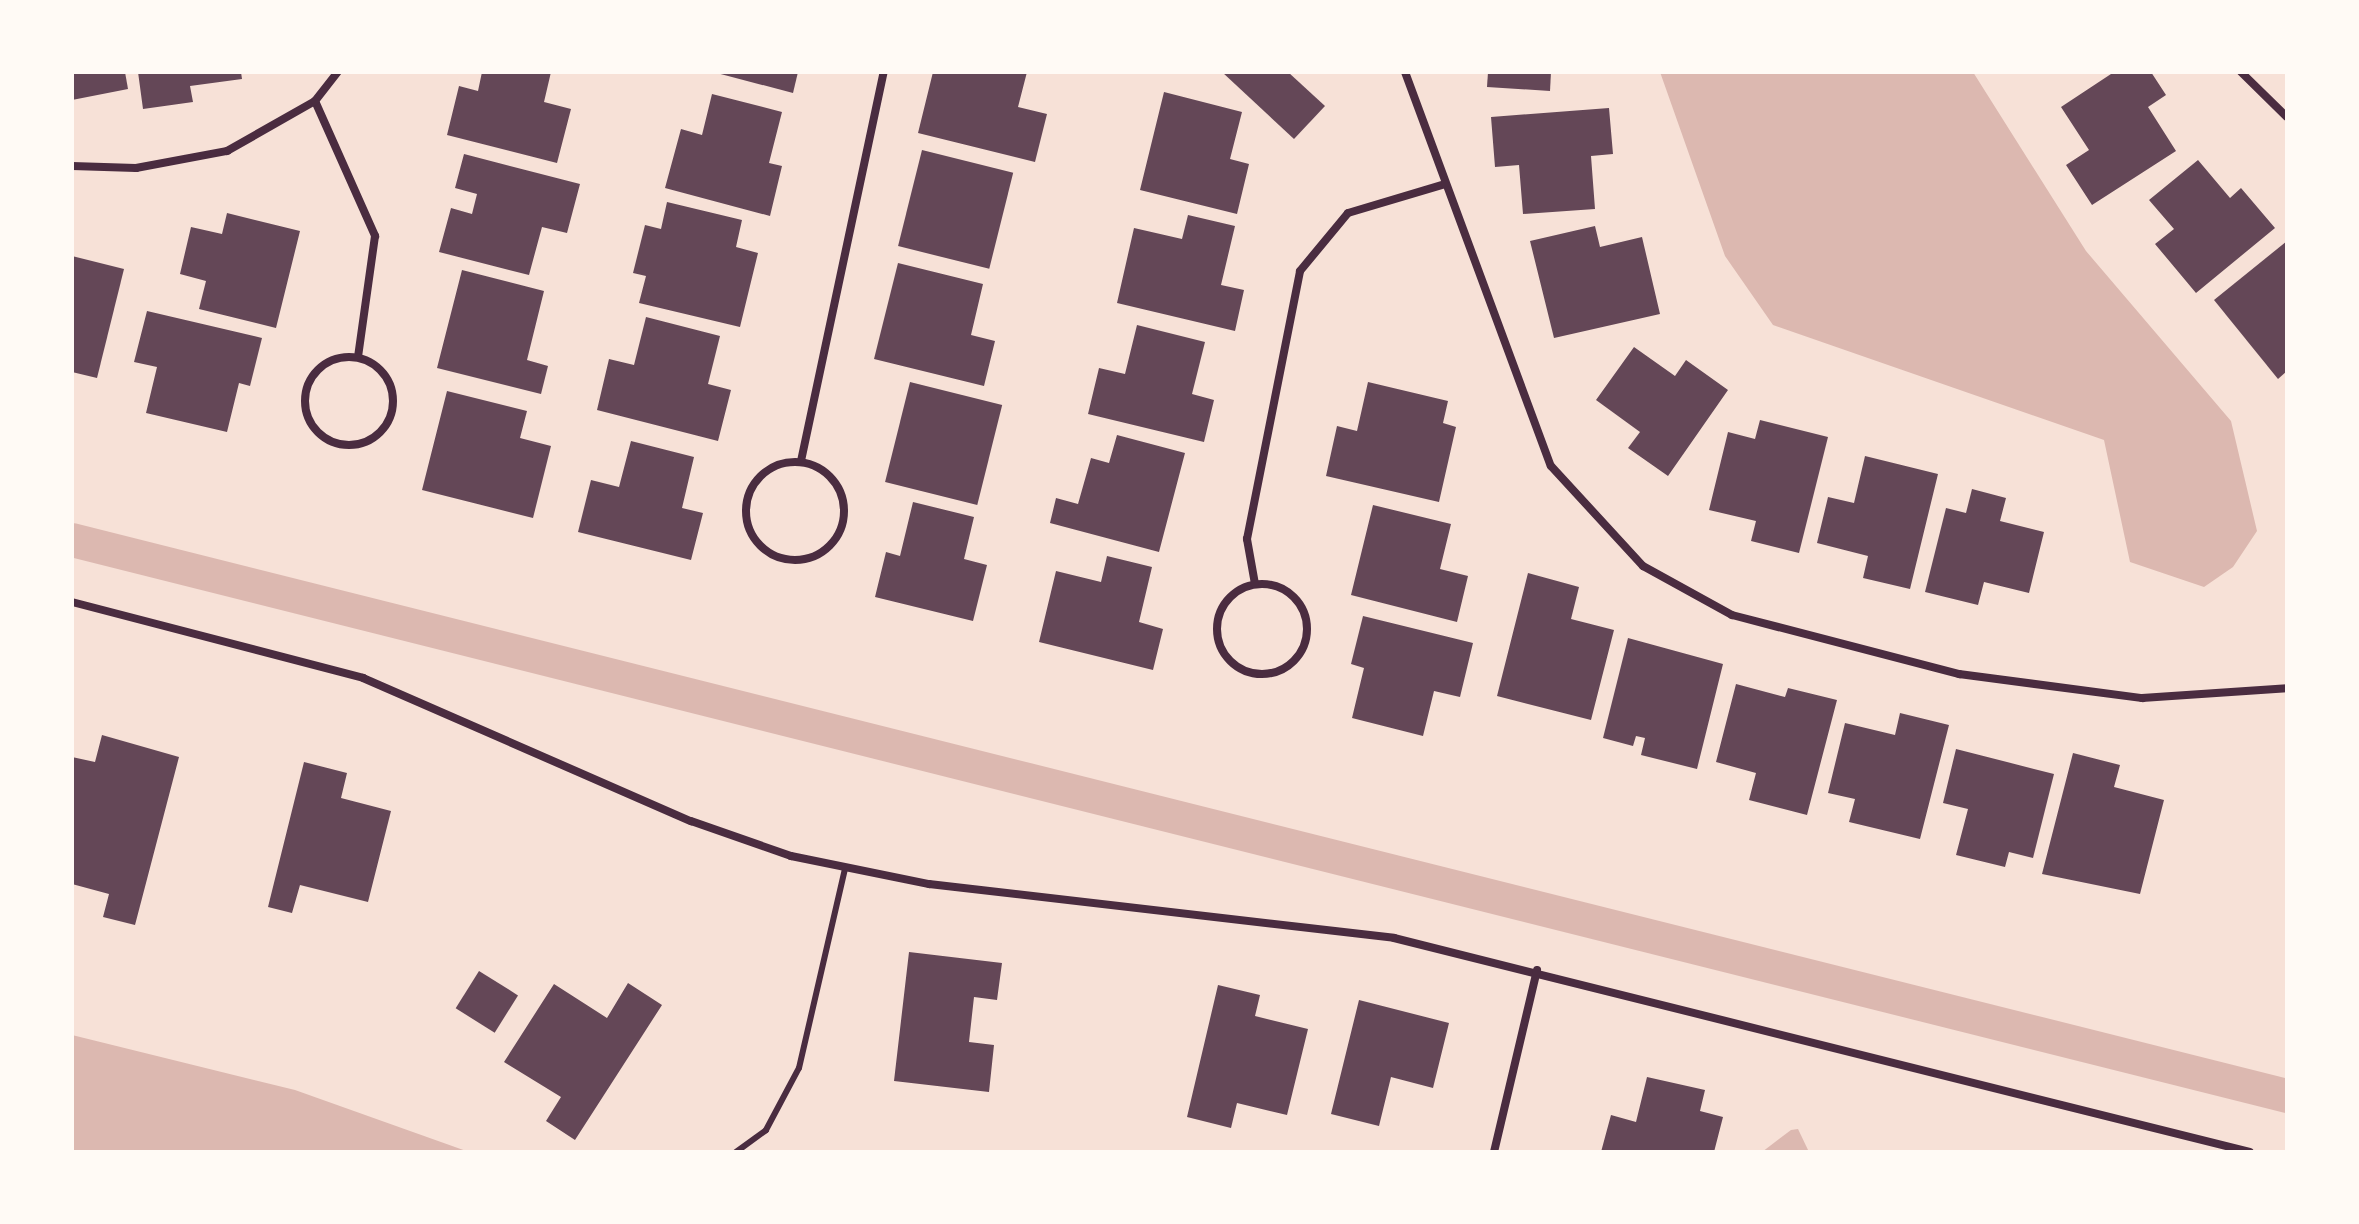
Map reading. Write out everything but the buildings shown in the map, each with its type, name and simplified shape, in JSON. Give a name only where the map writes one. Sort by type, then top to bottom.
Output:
[{"type":"street","points":[[72,166],[136,168],[227,151],[315,101],[338,72]]},
{"type":"street","points":[[801,461],[884,72]]},
{"type":"street","points":[[1405,72],[1551,466],[1643,566],[1732,615],[1959,674],[2142,698],[2287,688]]},
{"type":"street","points":[[2241,72],[2287,117]]},
{"type":"street","points":[[315,101],[375,236],[358,357]]},
{"type":"street","points":[[1255,584],[1247,539],[1300,271],[1348,213],[1445,184]]},
{"type":"street","points":[[344,356],[358,357],[371,362],[390,382],[393,410],[379,434],[367,441],[339,444],[316,430],[304,405],[305,391],[319,367],[344,356]]},
{"type":"street","points":[[801,461],[816,465],[839,487],[845,517],[840,532],[819,554],[789,560],[774,556],[752,535],[745,504],[759,476],[786,462],[801,461]]},
{"type":"street","points":[[1255,584],[1269,584],[1294,597],[1308,622],[1303,650],[1283,670],[1270,675],[1242,670],[1222,650],[1217,637],[1217,623],[1230,597],[1255,584]]},
{"type":"street","points":[[72,602],[363,678],[691,821],[845,869],[929,884],[1394,938],[1537,970],[2250,1152]]},
{"type":"street","points":[[1494,1152],[1537,970]]},
{"type":"lane","points":[[736,1152],[766,1130],[799,1068],[845,869]]},
{"type":"shaded area","points":[[1660,72],[1973,72],[2086,251],[2231,421],[2257,531],[2233,567],[2204,587],[2130,562],[2104,440],[1773,325],[1725,256]]},
{"type":"shaded area","points":[[72,1035],[295,1090],[469,1152],[72,1152]]},
{"type":"shaded area","points":[[1798,1129],[1809,1152],[1762,1152],[1791,1130]]},
{"type":"waterway","points":[[72,540],[2287,1096]]}]
